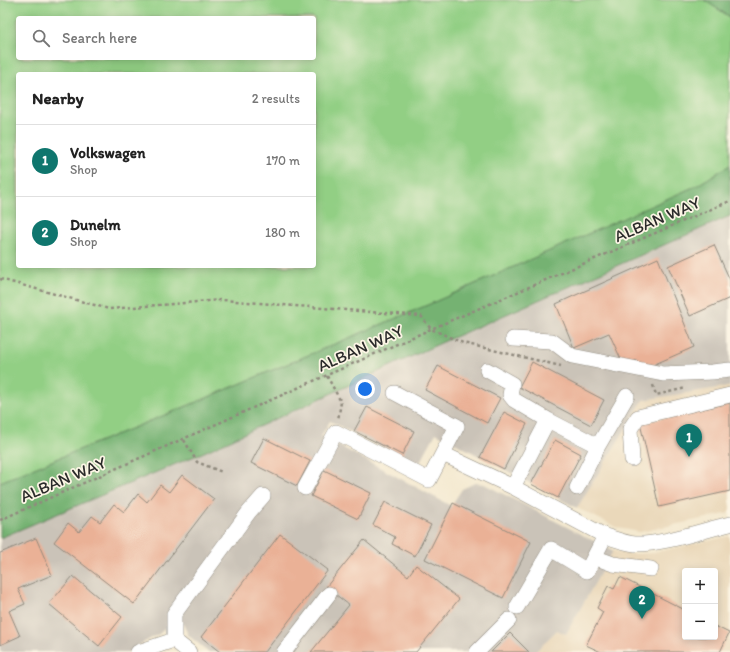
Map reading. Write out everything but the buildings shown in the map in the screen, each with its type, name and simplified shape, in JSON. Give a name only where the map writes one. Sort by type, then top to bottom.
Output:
[{"type":"street","points":[[513,339],[552,341],[572,356],[662,374],[730,370]]},
{"type":"street","points":[[487,370],[512,384],[510,395],[514,400],[548,420],[598,446]]},
{"type":"street","points":[[305,488],[336,432],[429,480],[458,426],[395,393]]},
{"type":"street","points":[[577,488],[598,446],[627,396]]},
{"type":"street","points":[[632,458],[630,429],[638,417],[730,396]]},
{"type":"street","points":[[514,487],[548,420]]},
{"type":"street","points":[[443,454],[514,487],[605,536],[634,544],[652,542],[677,543],[730,524]]},
{"type":"street","points":[[174,640],[174,614],[249,512],[263,496]]},
{"type":"street","points":[[517,608],[551,549],[587,571],[605,536]]},
{"type":"street","points":[[594,557],[613,564],[651,569]]},
{"type":"street","points":[[284,652],[328,594]]},
{"type":"street","points":[[477,652],[509,620]]},
{"type":"street","points":[[138,652],[174,640]]},
{"type":"street","points":[[174,640],[189,652]]},
{"type":"path","name":"ALBAN WAY","points":[[0,520],[431,330],[730,201]]},
{"type":"path","points":[[0,279],[109,309],[222,300],[421,316],[431,330],[463,343],[565,367]]},
{"type":"path","points":[[327,376],[341,402]]},
{"type":"path","points":[[184,440],[197,462],[222,472]]},
{"type":"shaded area","points":[[730,216],[730,386],[643,400],[577,508],[436,433],[418,466],[330,421],[321,436],[451,506],[462,489],[475,483],[484,484],[613,551],[566,634],[557,630],[535,652],[209,652],[189,636],[183,624],[170,623],[159,634],[139,645],[142,652],[0,652],[0,538],[202,453],[443,342]]},
{"type":"shaded area","points":[[730,386],[730,513],[640,532],[618,528],[577,508],[643,400]]},
{"type":"shaded area","points":[[730,536],[730,652],[535,652],[557,630],[566,634],[613,551],[632,554],[651,553]]},
{"type":"green space","points":[[0,0],[704,0],[730,17],[730,165],[696,186],[430,304],[192,404],[0,482]]},
{"type":"green space","points":[[704,0],[730,0],[730,17]]},
{"type":"green space","points":[[730,165],[730,216],[443,342],[202,453],[0,538],[0,482],[192,404],[430,304],[696,186]]},
{"type":"place","name":"Volkswagen","points":[[689,457]]},
{"type":"place","name":"Dunelm","points":[[642,619]]}]
